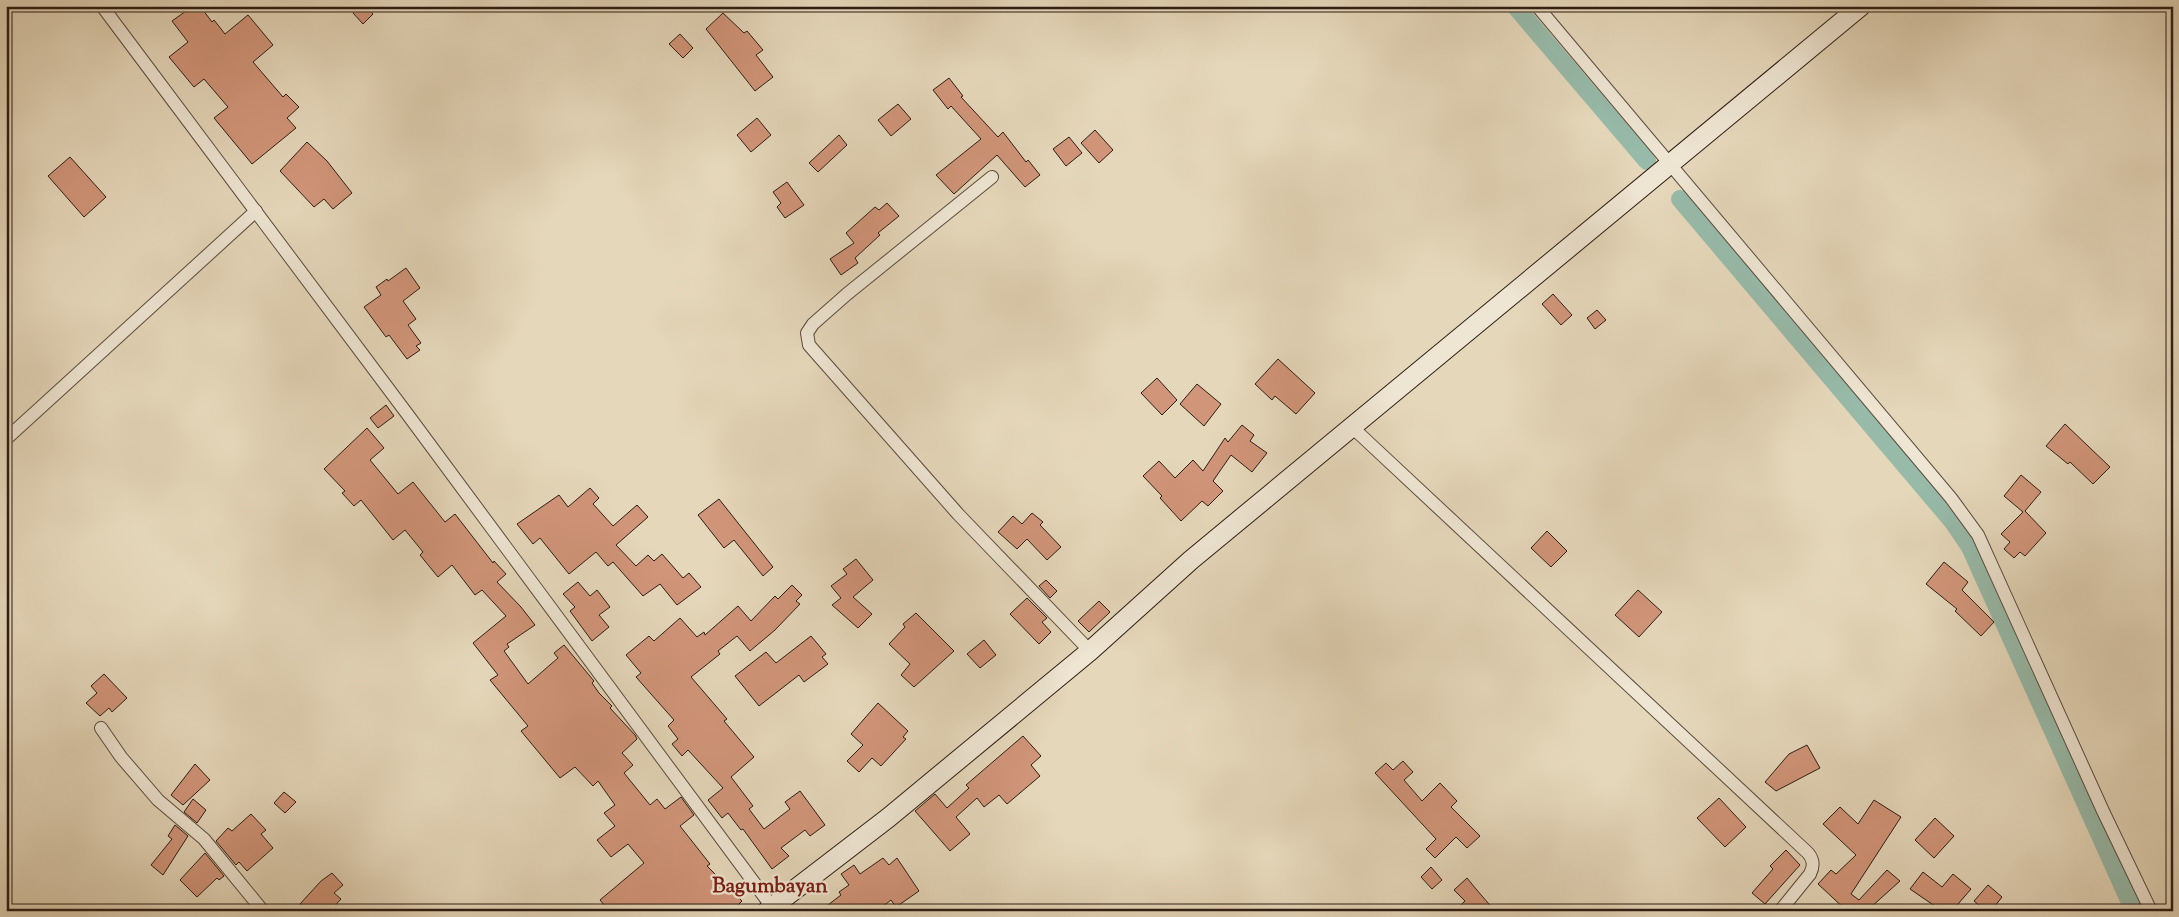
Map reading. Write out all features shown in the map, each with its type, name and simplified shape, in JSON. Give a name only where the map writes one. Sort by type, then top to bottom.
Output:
[{"type":"main road","points":[[771,909],[888,818],[1090,651],[1191,560],[1861,6]]},
{"type":"street","points":[[102,6],[256,211],[771,909]]},
{"type":"street","points":[[1537,6],[1951,498],[1978,535],[2103,811],[2151,911]]},
{"type":"street","points":[[992,177],[847,294],[813,324],[807,339],[809,345],[958,514],[1090,651]]},
{"type":"street","points":[[6,439],[256,211]]},
{"type":"street","points":[[1352,427],[1808,853],[1812,858],[1813,867],[1810,874],[1780,911]]},
{"type":"street","points":[[101,728],[120,757],[158,800],[204,839],[262,911]]},
{"type":"building","points":[[193,6],[200,6],[212,22],[214,20],[225,34],[248,15],[273,45],[253,62],[283,97],[286,94],[299,107],[287,118],[296,128],[252,164],[214,118],[228,107],[204,79],[194,87],[169,57],[188,42],[172,21]]},
{"type":"building","points":[[360,6],[366,6],[373,14],[363,24],[353,13]]},
{"type":"building","points":[[723,13],[744,33],[747,31],[763,50],[756,55],[773,77],[755,91],[706,29]]},
{"type":"building","points":[[680,34],[693,48],[683,58],[669,44]]},
{"type":"building","points":[[949,78],[963,96],[961,97],[998,137],[1003,132],[1026,162],[1028,160],[1040,175],[1025,187],[997,155],[954,194],[936,175],[981,139],[951,106],[948,109],[933,90]]},
{"type":"building","points":[[898,104],[911,119],[891,136],[878,120]]},
{"type":"building","points":[[757,118],[771,135],[751,152],[737,135]]},
{"type":"building","points":[[1095,130],[1113,150],[1099,163],[1081,143]]},
{"type":"building","points":[[839,135],[847,145],[818,172],[809,163]]},
{"type":"building","points":[[1069,137],[1082,153],[1066,166],[1053,149]]},
{"type":"building","points":[[307,142],[327,161],[352,193],[333,209],[324,199],[314,207],[280,171]]},
{"type":"building","points":[[70,157],[106,197],[84,217],[48,176]]},
{"type":"building","points":[[787,182],[804,205],[785,218],[777,207],[781,203],[773,192]]},
{"type":"building","points":[[887,203],[899,216],[878,233],[880,235],[855,258],[858,263],[841,275],[830,259],[854,243],[846,233],[875,207],[879,210]]},
{"type":"building","points":[[406,268],[420,288],[403,301],[416,319],[408,325],[421,343],[416,346],[420,350],[407,359],[389,335],[386,337],[364,307],[381,295],[376,287]]},
{"type":"building","points":[[1553,294],[1572,315],[1561,325],[1542,304]]},
{"type":"building","points":[[1597,310],[1606,320],[1595,329],[1587,318]]},
{"type":"building","points":[[1278,359],[1315,393],[1296,414],[1275,396],[1272,400],[1255,384]]},
{"type":"building","points":[[1157,378],[1177,400],[1162,415],[1141,393]]},
{"type":"building","points":[[1197,384],[1221,404],[1204,426],[1180,404]]},
{"type":"building","points":[[386,405],[394,416],[378,428],[370,418]]},
{"type":"building","points":[[2065,424],[2110,467],[2093,484],[2070,462],[2068,464],[2046,446]]},
{"type":"building","points":[[1242,425],[1254,435],[1250,441],[1267,453],[1252,472],[1231,455],[1213,481],[1223,491],[1208,506],[1202,501],[1181,521],[1160,498],[1162,496],[1143,476],[1159,461],[1175,478],[1193,460],[1203,471],[1225,438],[1228,442]]},
{"type":"building","points":[[367,428],[384,448],[370,460],[398,494],[413,482],[445,522],[455,514],[493,563],[494,561],[506,574],[497,582],[535,625],[507,644],[509,647],[504,651],[528,684],[558,658],[554,653],[564,645],[594,681],[592,683],[599,693],[612,706],[610,708],[635,735],[637,739],[622,753],[633,765],[624,773],[650,805],[657,799],[665,809],[681,797],[694,815],[680,826],[710,864],[707,866],[742,901],[732,911],[609,911],[600,900],[644,863],[628,844],[611,857],[597,840],[615,826],[604,813],[615,805],[598,781],[593,786],[575,767],[560,778],[521,731],[528,726],[490,680],[498,675],[473,643],[506,616],[482,590],[475,595],[452,565],[438,577],[420,555],[423,552],[405,530],[393,540],[361,500],[354,506],[342,493],[345,491],[324,469]]},
{"type":"building","points":[[2021,475],[2041,492],[2025,511],[2046,533],[2025,556],[2020,552],[2014,558],[2004,549],[2010,542],[2001,534],[2023,512],[2004,496]]},
{"type":"building","points":[[590,488],[599,498],[593,504],[613,526],[637,505],[648,517],[616,545],[636,566],[648,555],[654,561],[662,554],[683,578],[689,573],[701,587],[677,605],[660,584],[643,596],[613,562],[608,566],[596,552],[569,574],[540,538],[533,544],[517,524],[559,495],[568,507]]},
{"type":"building","points":[[719,499],[773,567],[763,576],[734,540],[724,548],[698,515]]},
{"type":"building","points":[[1032,513],[1043,522],[1040,525],[1061,547],[1047,560],[1027,539],[1017,549],[998,532],[1013,516],[1022,524]]},
{"type":"building","points":[[1547,531],[1567,551],[1551,567],[1531,548]]},
{"type":"building","points":[[856,559],[873,580],[853,597],[872,614],[858,628],[832,605],[841,598],[831,586],[847,574],[843,569]]},
{"type":"building","points":[[1944,562],[1968,582],[1962,590],[1994,622],[1981,636],[1955,611],[1957,609],[1926,584]]},
{"type":"building","points":[[1046,580],[1057,591],[1050,598],[1039,586]]},
{"type":"building","points":[[578,582],[590,596],[597,590],[610,607],[599,615],[609,627],[592,641],[570,611],[575,607],[563,594]]},
{"type":"building","points":[[792,585],[802,595],[796,601],[800,604],[775,630],[750,651],[737,636],[718,651],[720,654],[691,677],[727,719],[724,721],[754,757],[731,777],[753,806],[749,809],[764,829],[790,809],[785,802],[800,791],[825,825],[810,836],[805,830],[781,848],[789,856],[772,869],[743,829],[741,830],[728,813],[722,818],[708,800],[723,788],[688,750],[682,756],[672,744],[678,739],[668,726],[674,720],[636,677],[641,673],[626,655],[649,636],[654,641],[680,618],[697,637],[704,632],[705,635],[738,606],[751,621],[775,596],[778,599]]},
{"type":"building","points":[[1638,590],[1662,612],[1639,637],[1615,615]]},
{"type":"building","points":[[1027,598],[1047,618],[1042,622],[1051,632],[1039,644],[1010,614]]},
{"type":"building","points":[[1099,601],[1110,612],[1089,632],[1078,621]]},
{"type":"building","points":[[916,613],[954,651],[914,687],[901,675],[910,664],[889,644],[905,627],[903,624]]},
{"type":"building","points":[[811,636],[826,654],[822,657],[828,664],[804,682],[799,675],[759,706],[735,676],[766,652],[776,663]]},
{"type":"building","points":[[984,640],[996,655],[980,668],[967,654]]},
{"type":"building","points":[[104,674],[127,698],[112,712],[109,708],[100,716],[86,703],[97,693],[91,686]]},
{"type":"building","points":[[878,703],[908,731],[903,737],[906,739],[881,766],[872,758],[859,772],[847,761],[863,745],[851,734]]},
{"type":"building","points":[[1023,736],[1041,756],[1031,765],[1040,776],[1007,804],[999,795],[984,807],[977,798],[956,817],[970,834],[950,851],[915,811],[935,794],[947,808],[969,788],[966,785]]},
{"type":"building","points":[[1807,745],[1820,768],[1776,791],[1765,782],[1789,754]]},
{"type":"building","points":[[1403,761],[1413,772],[1404,780],[1422,801],[1440,783],[1457,801],[1451,807],[1480,836],[1467,848],[1456,837],[1435,858],[1426,849],[1436,839],[1375,773],[1386,763],[1393,770]]},
{"type":"building","points":[[195,764],[210,780],[183,805],[171,795]]},
{"type":"building","points":[[284,792],[296,802],[285,813],[274,803]]},
{"type":"building","points":[[1719,798],[1746,827],[1725,847],[1697,818]]},
{"type":"building","points":[[193,799],[206,810],[197,823],[184,812]]},
{"type":"building","points":[[1874,800],[1901,817],[1851,894],[1859,900],[1887,870],[1900,881],[1870,908],[1873,911],[1847,911],[1818,884],[1831,870],[1836,874],[1856,855],[1823,824],[1840,807],[1858,824]]},
{"type":"building","points":[[251,814],[266,830],[261,834],[273,848],[247,871],[239,862],[236,865],[216,841],[228,828],[232,831]]},
{"type":"building","points":[[1935,818],[1954,836],[1934,858],[1915,840]]},
{"type":"building","points":[[175,825],[188,836],[163,875],[151,865],[172,839],[168,836]]},
{"type":"building","points":[[1786,850],[1800,865],[1765,904],[1752,893],[1773,869],[1770,866]]},
{"type":"building","points":[[205,853],[224,876],[219,880],[217,878],[197,897],[180,880]]},
{"type":"building","points":[[883,858],[889,865],[897,858],[919,891],[896,907],[891,900],[877,911],[820,911],[841,895],[839,892],[849,885],[841,874],[854,865],[860,874]]},
{"type":"building","points":[[1431,867],[1442,880],[1432,889],[1421,877]]},
{"type":"building","points":[[1923,872],[1942,887],[1953,874],[1971,889],[1952,911],[1942,911],[1910,889]]},
{"type":"building","points":[[332,873],[343,885],[334,893],[341,899],[330,911],[308,911],[300,904],[321,881]]},
{"type":"building","points":[[1467,878],[1495,911],[1454,911],[1465,901],[1454,890]]},
{"type":"building","points":[[1988,885],[2002,897],[1991,911],[1986,911],[1974,901]]},
{"type":"waterway","points":[[1515,6],[1647,161]]},
{"type":"waterway","points":[[1680,199],[1953,522],[1970,547],[2134,911]]},
{"type":"district","name":"Bagumbayan","points":[[770,887]]}]
